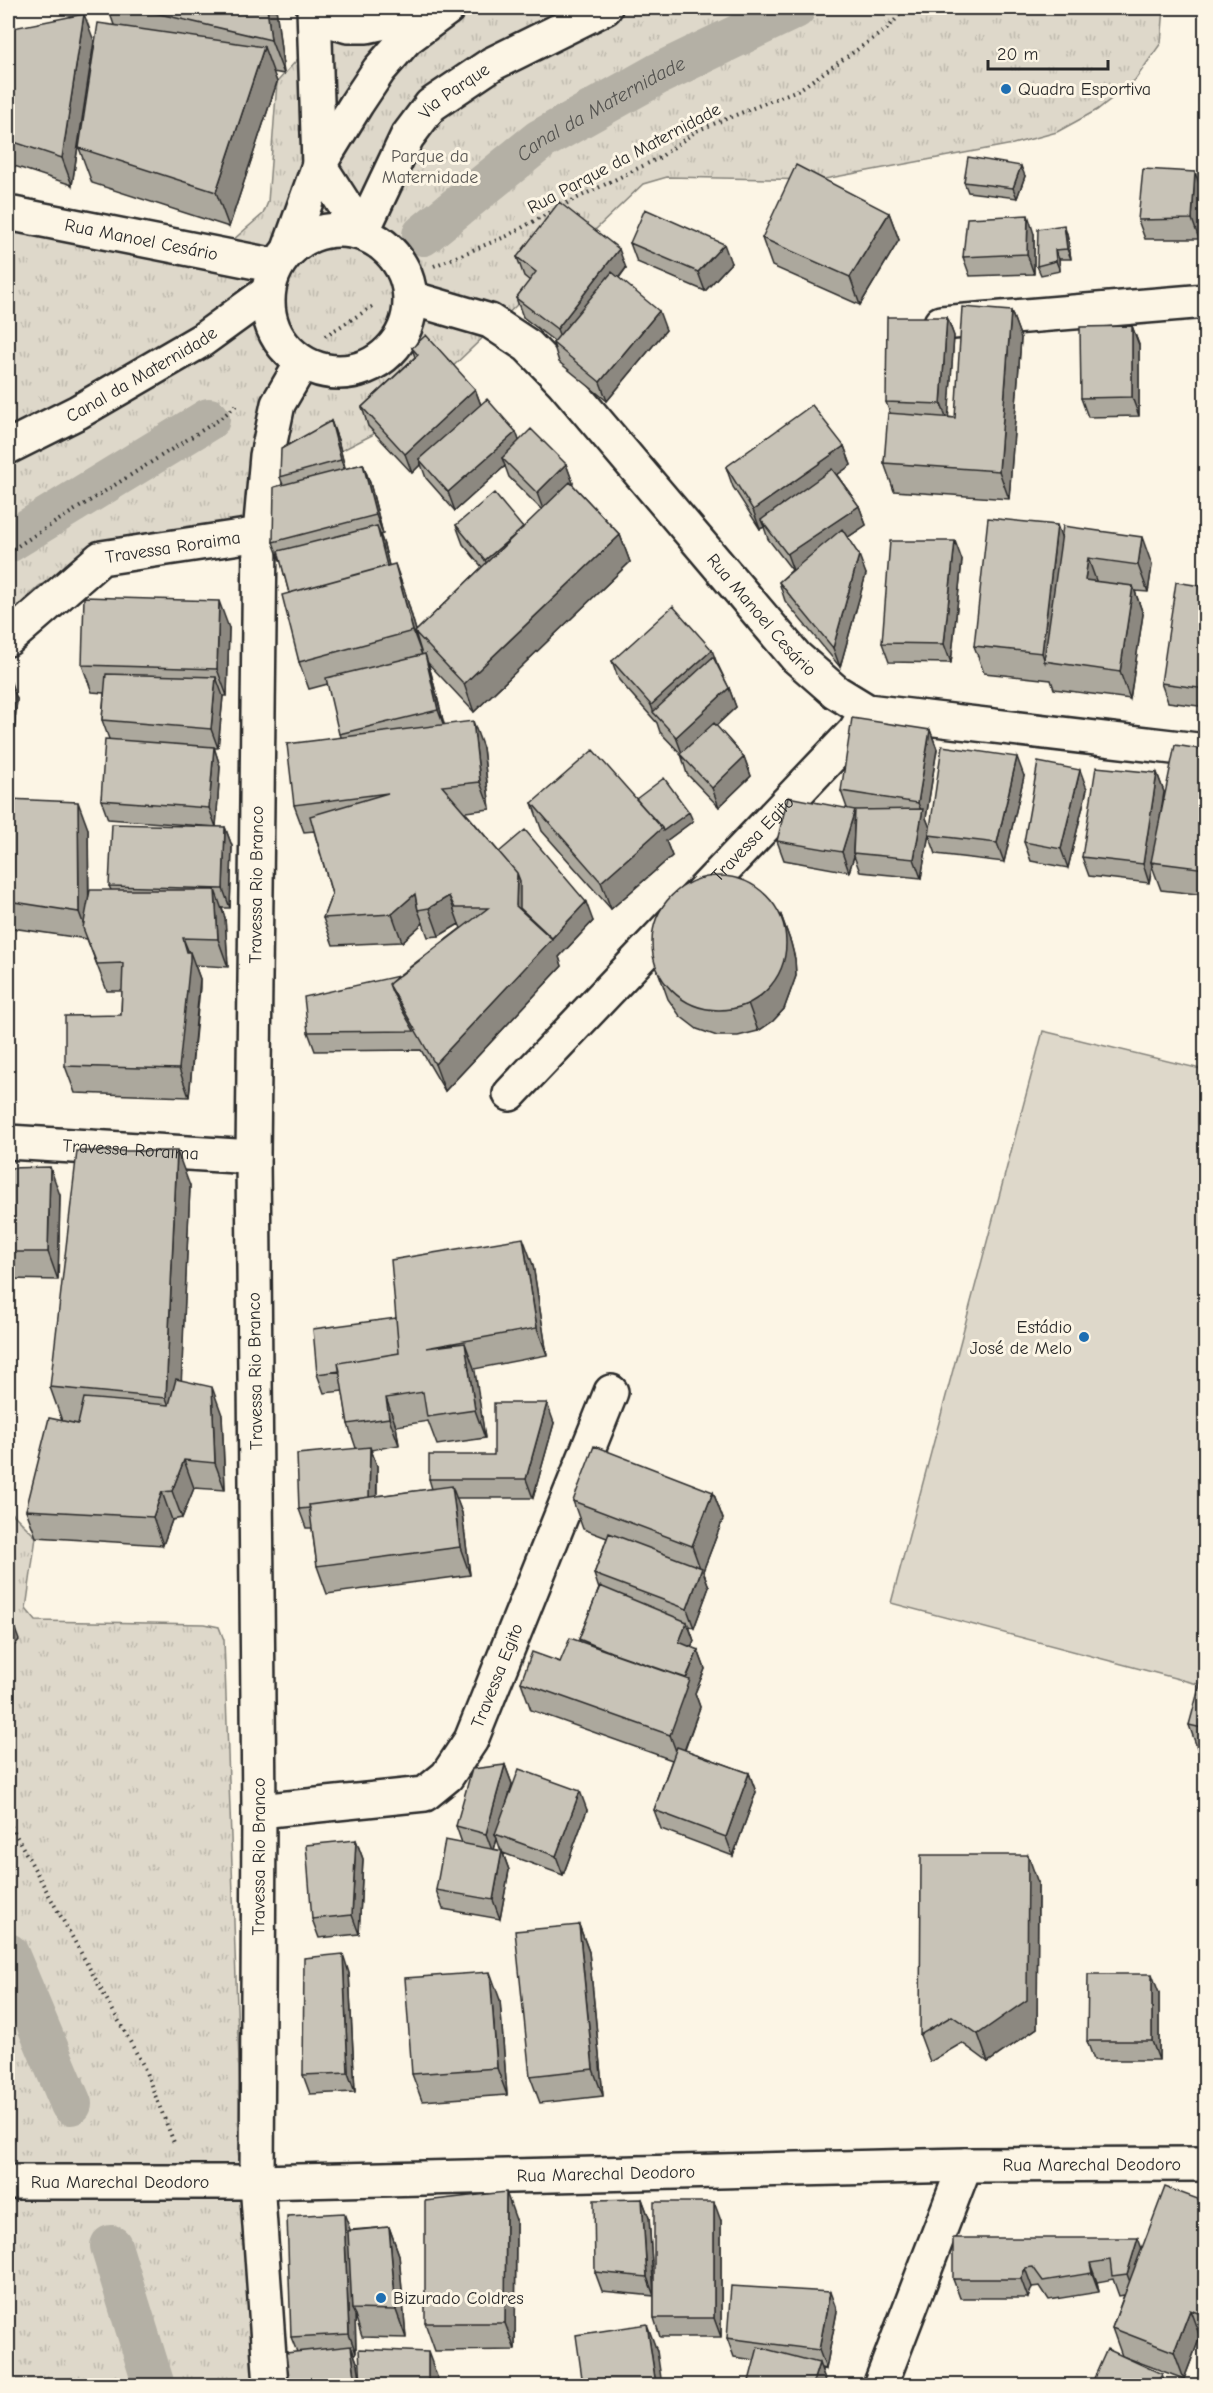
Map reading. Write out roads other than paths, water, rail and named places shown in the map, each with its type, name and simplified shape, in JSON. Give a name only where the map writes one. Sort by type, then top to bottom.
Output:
[{"type":"street","points":[[447,8],[367,26],[348,26],[314,12],[319,165],[362,232],[390,250],[410,291],[402,336],[375,363],[339,374],[298,360],[274,333],[278,269],[319,165],[379,70],[406,39],[447,8]]},
{"type":"street","name":"Via Parque","points":[[362,232],[407,137],[431,105],[492,64],[605,8]]},
{"type":"street","name":"Rua Manoel Cesário","points":[[8,213],[278,269]]},
{"type":"street","name":"Canal da Maternidade","points":[[8,447],[78,412],[202,340],[278,269],[323,231],[362,232]]},
{"type":"street","name":"Rua Manoel Cesário","points":[[410,291],[490,321],[528,346],[563,382],[795,657],[836,693],[867,711],[1206,751]]},
{"type":"street","points":[[941,323],[1206,301]]},
{"type":"street","name":"Travessa Rio Branco","points":[[271,2385],[257,2182],[259,1811],[253,1157],[260,534],[267,456],[278,404],[298,360]]},
{"type":"street","name":"Travessa Roraima","points":[[8,639],[101,558],[260,534]]},
{"type":"street","name":"Travessa Egito","points":[[510,1094],[855,731],[867,711]]},
{"type":"street","name":"Travessa Roraima","points":[[8,1142],[253,1157]]},
{"type":"street","name":"Travessa Egito","points":[[259,1811],[425,1794],[447,1776],[471,1740],[611,1392]]},
{"type":"street","name":"Rua Marechal Deodoro","points":[[8,2182],[189,2180],[257,2182],[965,2165],[1206,2164]]},
{"type":"street","points":[[880,2385],[965,2165]]},
{"type":"waterway","name":"Canal da Maternidade","points":[[423,235],[540,140],[658,74],[795,8]]},
{"type":"waterway","name":"Canal da Maternidade","points":[[8,542],[209,419]]},
{"type":"waterway","name":"Canal da Maternidade","points":[[8,1954],[71,2104]]},
{"type":"waterway","name":"Canal da Maternidade","points":[[111,2246],[154,2386]]},
{"type":"place","name":"Quadra Esportiva","points":[[1006,89]]},
{"type":"place","name":"Estádio José de Melo","points":[[1084,1337]]},
{"type":"place","name":"Bizurado Coldres","points":[[381,2298]]},
{"type":"park label","name":"Parque da Maternidade","points":[[430,166]]}]
